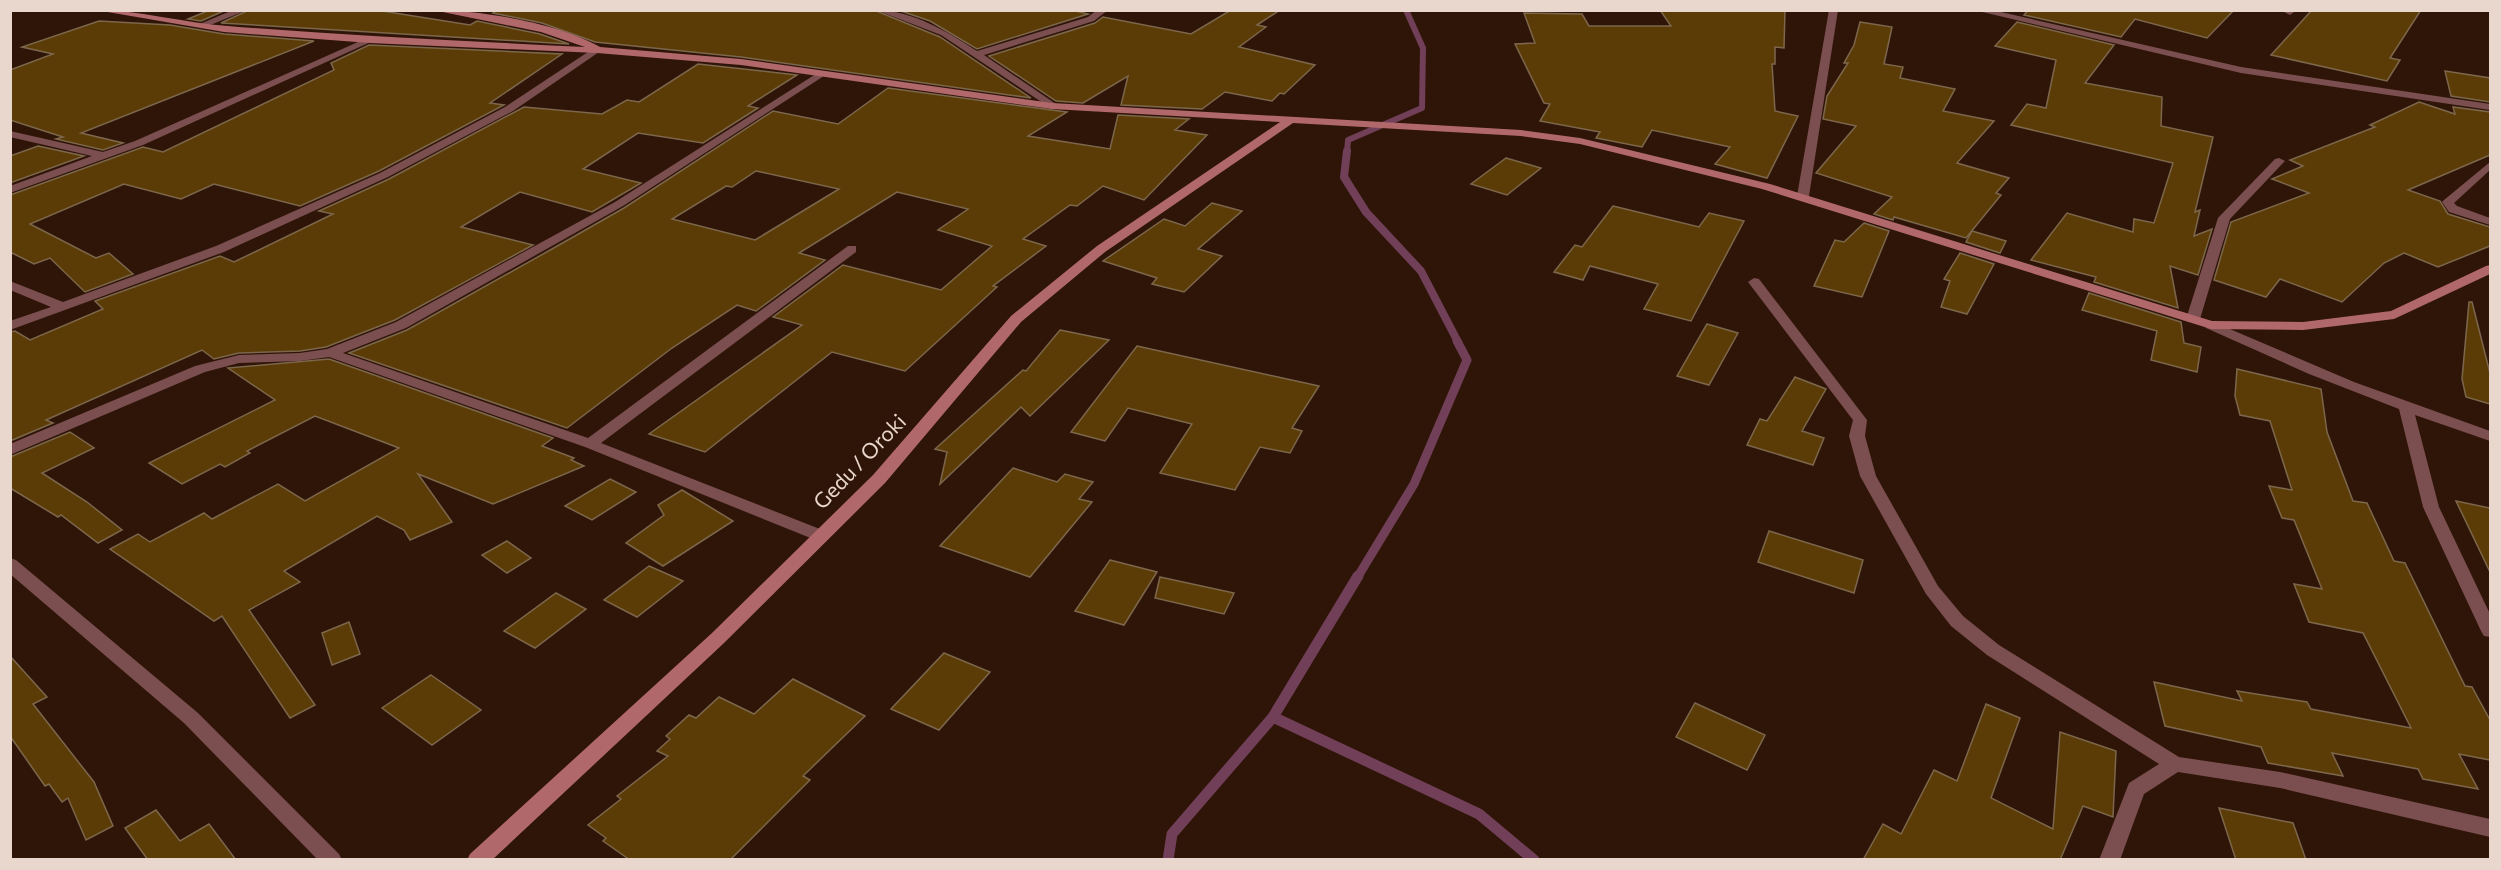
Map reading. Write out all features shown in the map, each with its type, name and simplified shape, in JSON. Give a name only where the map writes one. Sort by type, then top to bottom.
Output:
[{"type":"street","points":[[100,10],[200,26],[370,40],[597,50],[741,62],[1052,106],[1469,129],[1580,141],[1803,196],[2193,319],[2406,408],[2490,436]]},
{"type":"street","points":[[200,26],[243,10]]},
{"type":"street","points":[[437,10],[558,33],[584,41],[597,50]]},
{"type":"street","points":[[880,10],[944,33],[1052,106]]},
{"type":"street","points":[[978,54],[1091,19],[1104,10]]},
{"type":"street","points":[[1803,196],[1834,10]]},
{"type":"street","points":[[1978,10],[2241,70],[2490,107]]},
{"type":"street","points":[[10,189],[105,156],[370,40]]},
{"type":"street","points":[[10,326],[220,249],[384,175],[509,109],[597,50]]},
{"type":"street","points":[[10,450],[200,369],[238,359],[300,357],[330,353],[401,325],[619,204],[822,74]]},
{"type":"street","name":"Gedu / Oroki","points":[[477,860],[718,638],[819,535],[879,479],[1016,319],[1101,249],[1292,119]]},
{"type":"street","points":[[10,134],[105,156]]},
{"type":"street","points":[[2193,319],[2224,218],[2279,161]]},
{"type":"street","points":[[2490,165],[2448,202],[2453,209],[2490,222]]},
{"type":"street","points":[[590,444],[852,249]]},
{"type":"street","points":[[2211,325],[2303,326],[2394,315],[2490,268]]},
{"type":"street","points":[[1754,282],[1860,420],[1857,436],[1868,476],[1932,590],[1957,621],[1993,650],[2175,764],[2280,780],[2490,828]]},
{"type":"street","points":[[10,285],[63,307]]},
{"type":"street","points":[[330,353],[590,444],[819,535]]},
{"type":"street","points":[[2406,408],[2431,507],[2490,631]]},
{"type":"street","points":[[10,564],[191,718],[332,860]]},
{"type":"street","points":[[2109,860],[2136,789],[2175,764]]},
{"type":"building","points":[[210,10],[226,10],[201,21],[188,19]]},
{"type":"building","points":[[249,10],[376,10],[470,25],[477,21],[540,34],[569,44],[221,23]]},
{"type":"building","points":[[497,10],[874,10],[940,37],[1031,98],[741,57],[595,42],[542,23],[493,13]]},
{"type":"building","points":[[898,10],[1072,10],[1088,14],[977,49],[930,21]]},
{"type":"building","points":[[1231,10],[1280,10],[1257,25],[1266,27],[1239,47],[1315,65],[1284,94],[1280,93],[1272,101],[1225,92],[1202,109],[1121,105],[1128,76],[1083,103],[1056,101],[989,56],[1095,23],[1103,17],[1191,34]]},
{"type":"building","points":[[1660,10],[1785,10],[1784,48],[1775,47],[1775,64],[1772,64],[1775,111],[1798,116],[1767,178],[1715,164],[1730,147],[1652,130],[1642,147],[1596,138],[1600,132],[1540,121],[1550,104],[1544,103],[1515,44],[1535,43],[1524,13],[1582,14],[1589,26],[1671,26]]},
{"type":"building","points":[[2028,10],[2234,10],[2207,38],[2135,19],[2121,37],[2024,15]]},
{"type":"building","points":[[2312,10],[2421,10],[2390,58],[2400,60],[2387,81],[2271,55]]},
{"type":"building","points":[[99,21],[170,25],[224,34],[314,41],[81,133],[123,143],[103,150],[56,139],[63,137],[10,120],[10,70],[53,54],[22,47]]},
{"type":"building","points":[[1860,22],[1892,27],[1884,64],[1903,67],[1900,78],[1955,89],[1943,111],[1994,121],[1957,163],[2009,178],[1996,193],[2001,195],[1966,238],[1894,217],[1893,220],[1874,214],[1892,197],[1816,173],[1856,126],[1823,119],[1827,96],[1848,63],[1844,63],[1854,45]]},
{"type":"building","points":[[2017,22],[2114,45],[2085,83],[2162,97],[2161,126],[2213,137],[2195,212],[2200,210],[2194,236],[2212,229],[2198,275],[2170,266],[2178,308],[2094,282],[2096,277],[2031,260],[2067,213],[2133,232],[2134,219],[2154,223],[2173,163],[2011,125],[2027,104],[2046,108],[2056,60],[1995,46]]},
{"type":"building","points":[[369,45],[562,54],[490,103],[504,105],[379,171],[300,206],[214,184],[181,199],[124,184],[30,224],[96,258],[109,253],[133,274],[85,292],[50,258],[34,264],[10,252],[10,195],[143,147],[163,152],[334,70],[331,63]]},
{"type":"building","points":[[698,64],[797,75],[748,106],[758,108],[703,143],[638,133],[583,169],[641,183],[592,212],[520,192],[461,227],[533,245],[395,320],[326,347],[300,351],[239,353],[214,359],[202,350],[46,420],[53,423],[10,441],[10,332],[15,331],[30,340],[103,309],[95,301],[220,256],[234,262],[333,214],[319,211],[389,179],[524,107],[602,114],[627,100],[639,102]]},
{"type":"building","points":[[2445,71],[2490,78],[2490,102],[2451,96]]},
{"type":"building","points":[[888,88],[1067,112],[1028,136],[1110,149],[1118,115],[1189,119],[1175,130],[1207,135],[1144,200],[1103,186],[1077,206],[1070,205],[1023,239],[1046,246],[993,286],[997,287],[905,371],[832,352],[705,452],[649,434],[802,325],[773,317],[843,265],[941,290],[992,246],[938,230],[968,209],[897,192],[799,253],[825,260],[756,311],[737,305],[672,348],[567,428],[349,353],[407,330],[624,208],[773,111],[838,124]],"holes":[[[756,171],[839,189],[755,240],[672,219],[726,186],[732,187]]]},
{"type":"building","points":[[2419,102],[2455,114],[2453,107],[2490,112],[2490,155],[2408,190],[2440,201],[2448,214],[2490,227],[2490,246],[2438,267],[2404,253],[2384,263],[2342,302],[2280,279],[2266,297],[2214,280],[2231,222],[2309,193],[2272,179],[2303,166],[2290,160],[2375,127],[2370,125]]},
{"type":"building","points":[[38,146],[84,156],[10,183],[10,156]]},
{"type":"building","points":[[1506,158],[1541,168],[1507,195],[1471,184]]},
{"type":"building","points":[[1212,203],[1242,211],[1198,249],[1222,256],[1184,292],[1152,284],[1157,278],[1103,261],[1164,219],[1185,226]]},
{"type":"building","points":[[1613,206],[1699,227],[1709,213],[1744,221],[1691,321],[1644,309],[1658,284],[1590,266],[1583,280],[1554,272],[1575,245],[1582,247]]},
{"type":"building","points":[[1864,223],[1889,231],[1862,297],[1814,286],[1835,240],[1844,242]]},
{"type":"building","points":[[1972,231],[2006,241],[2000,253],[1966,242]]},
{"type":"building","points":[[1960,253],[1994,264],[1967,314],[1941,307],[1950,281],[1944,279]]},
{"type":"building","points":[[2089,293],[2181,322],[2184,343],[2201,347],[2197,372],[2151,360],[2157,331],[2082,310]]},
{"type":"building","points":[[2469,302],[2472,302],[2490,373],[2490,404],[2466,397],[2462,379]]},
{"type":"building","points":[[1707,324],[1738,333],[1709,385],[1677,376]]},
{"type":"building","points":[[1060,330],[1109,340],[1030,416],[1021,407],[940,484],[947,452],[935,449],[1023,370],[1026,371]]},
{"type":"building","points":[[1137,346],[1319,386],[1292,428],[1302,431],[1290,453],[1260,447],[1235,490],[1160,473],[1192,424],[1128,408],[1105,441],[1071,432]]},
{"type":"building","points":[[329,359],[553,438],[542,446],[574,458],[571,460],[584,466],[493,504],[418,474],[452,522],[410,540],[404,530],[377,516],[284,571],[300,582],[249,610],[315,705],[290,718],[222,616],[214,621],[110,549],[138,534],[150,542],[204,513],[212,519],[278,484],[305,501],[399,448],[315,416],[247,451],[250,453],[225,467],[220,464],[182,484],[149,463],[275,400],[228,368]]},
{"type":"building","points":[[2237,369],[2321,389],[2327,432],[2353,501],[2367,503],[2394,561],[2405,563],[2465,686],[2472,687],[2490,720],[2490,760],[2459,754],[2478,789],[2423,779],[2418,769],[2332,753],[2343,776],[2268,763],[2261,747],[2165,726],[2154,682],[2242,701],[2237,691],[2307,702],[2311,709],[2411,728],[2363,633],[2309,622],[2294,584],[2322,589],[2294,520],[2282,518],[2269,486],[2292,490],[2270,421],[2240,415],[2235,396]]},
{"type":"building","points":[[1795,377],[1826,389],[1802,431],[1824,438],[1813,465],[1747,445],[1760,419],[1767,421]]},
{"type":"building","points":[[70,432],[94,448],[42,473],[87,502],[122,530],[98,543],[61,515],[58,517],[10,488],[10,457]]},
{"type":"building","points":[[1013,468],[1057,482],[1065,474],[1093,482],[1079,499],[1092,502],[1030,577],[940,546]]},
{"type":"building","points":[[610,479],[636,492],[592,520],[565,506]]},
{"type":"building","points":[[682,490],[733,521],[663,566],[626,543],[664,515],[658,505]]},
{"type":"building","points":[[2456,501],[2490,508],[2490,572]]},
{"type":"building","points":[[1769,531],[1863,560],[1854,593],[1758,562]]},
{"type":"building","points":[[507,541],[531,558],[507,573],[482,555]]},
{"type":"building","points":[[1110,560],[1157,572],[1124,625],[1075,611]]},
{"type":"building","points":[[649,566],[683,581],[637,617],[604,600]]},
{"type":"building","points":[[1160,577],[1234,593],[1224,614],[1155,598]]},
{"type":"building","points":[[556,593],[586,609],[535,648],[504,631]]},
{"type":"building","points":[[349,622],[360,654],[332,665],[322,633]]},
{"type":"building","points":[[944,653],[990,672],[939,730],[891,709]]},
{"type":"building","points":[[10,656],[47,697],[33,704],[94,782],[113,826],[86,840],[68,798],[62,802],[49,784],[45,786],[10,736]]},
{"type":"building","points":[[431,675],[481,710],[432,745],[382,708]]},
{"type":"building","points":[[793,679],[865,716],[803,776],[810,780],[730,860],[630,860],[603,841],[606,838],[588,825],[621,799],[617,796],[668,756],[657,751],[670,739],[666,736],[689,715],[696,718],[719,697],[754,714]]},
{"type":"building","points":[[1695,703],[1765,735],[1747,770],[1676,737]]},
{"type":"building","points":[[1986,704],[2020,718],[1991,798],[2053,829],[2060,732],[2116,751],[2113,817],[2083,806],[2060,860],[1863,860],[1883,824],[1901,834],[1934,770],[1957,781]]},
{"type":"building","points":[[2219,808],[2293,823],[2306,860],[2236,860]]},
{"type":"building","points":[[156,810],[180,841],[209,824],[236,860],[148,860],[125,828]]},
{"type":"waterway","points":[[1347,153],[1348,140],[1422,108],[1423,48],[1406,10]]},
{"type":"waterway","points":[[1347,151],[1344,177],[1366,212],[1421,271],[1458,342]]},
{"type":"waterway","points":[[1357,578],[1414,484],[1467,360],[1457,341]]},
{"type":"waterway","points":[[1273,717],[1358,576]]},
{"type":"waterway","points":[[1168,860],[1172,834],[1273,717]]},
{"type":"waterway","points":[[1273,717],[1479,814],[1534,860]]}]
